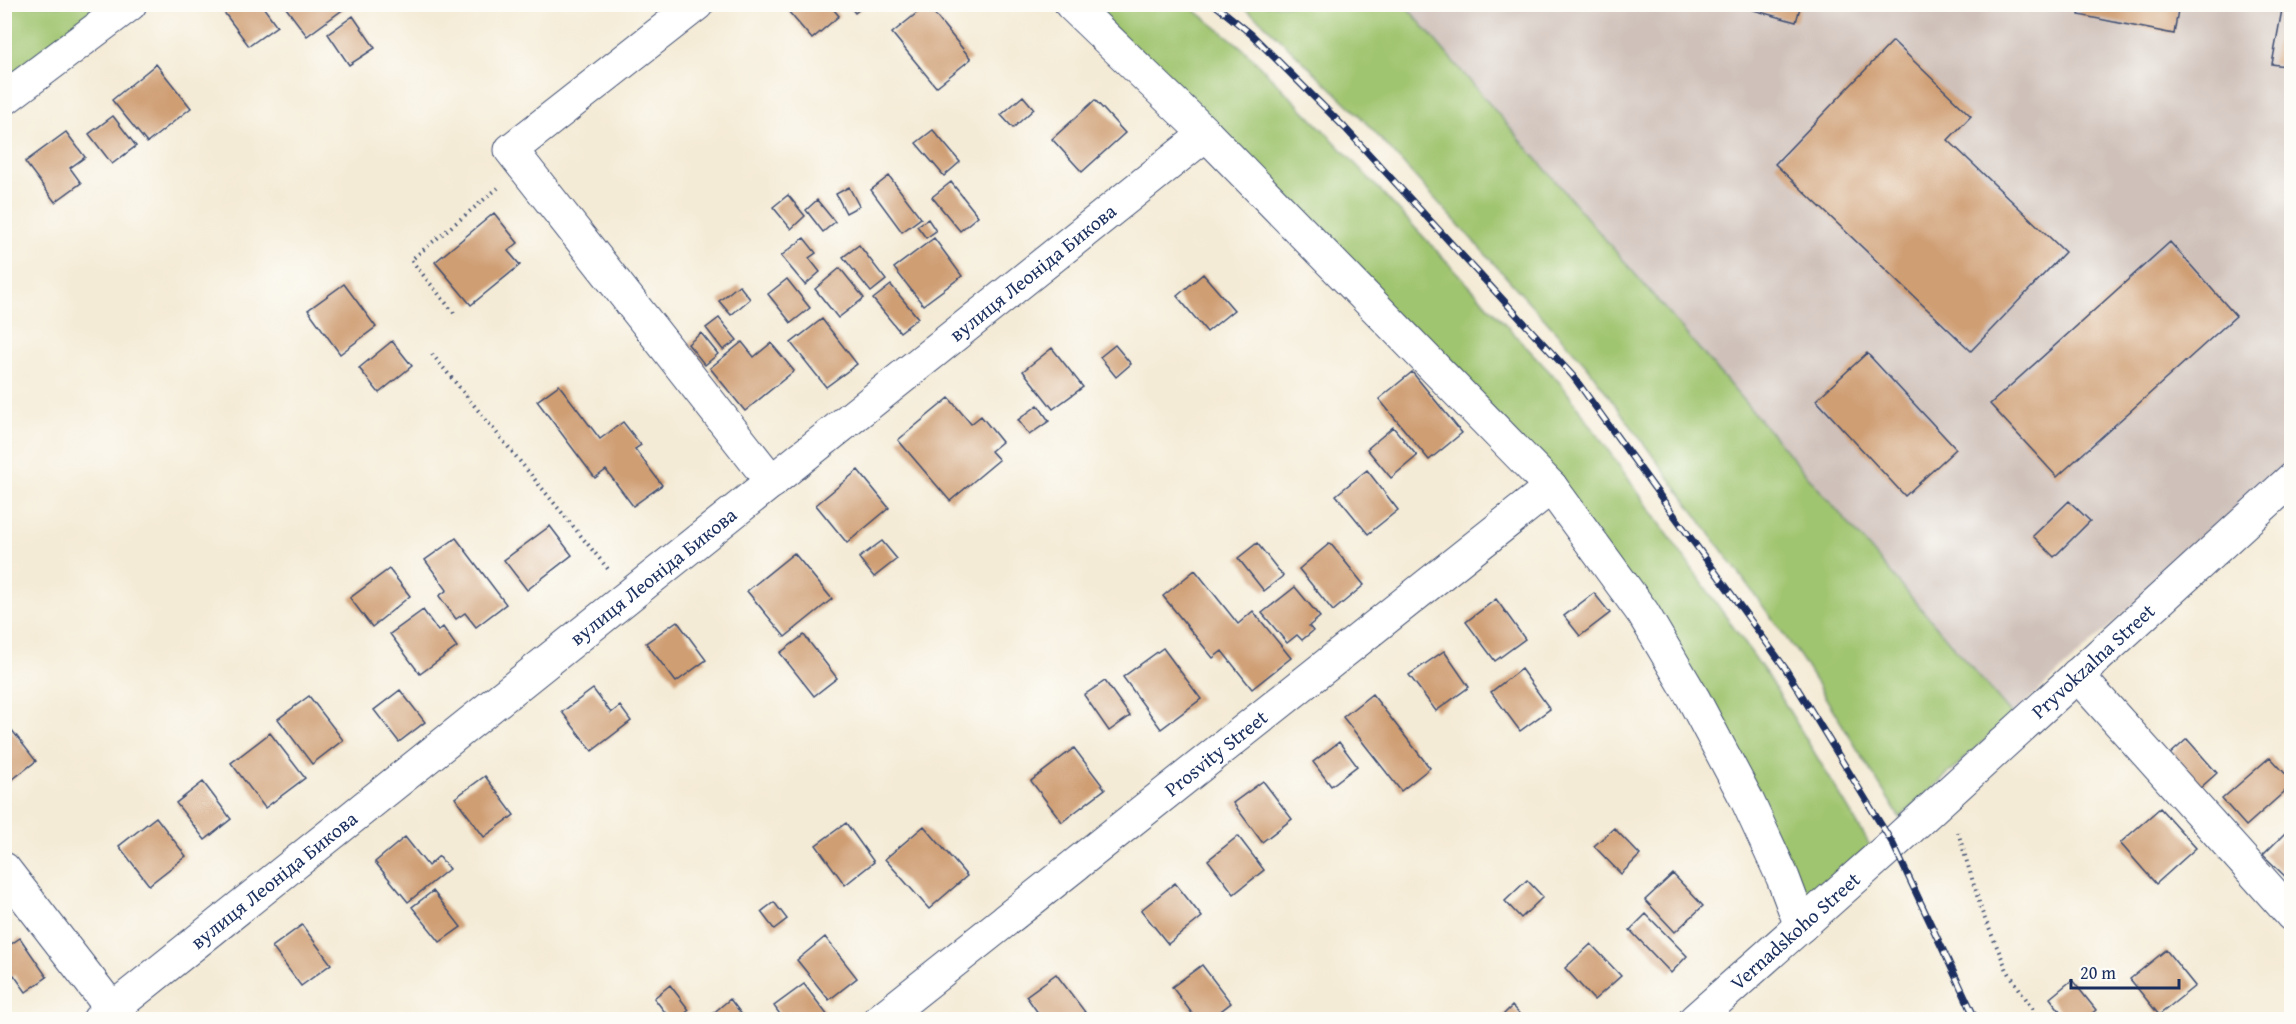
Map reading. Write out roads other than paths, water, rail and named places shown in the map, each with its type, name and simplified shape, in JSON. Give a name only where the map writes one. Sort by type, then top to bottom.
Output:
[{"type":"street","points":[[4,99],[130,4]]},
{"type":"street","points":[[697,4],[511,150],[772,482]]},
{"type":"street","points":[[1071,4],[1206,134],[1551,487],[1643,613],[1693,698],[1747,800],[1801,926]]},
{"type":"street","name":"вулиця Леоніда Бикова","points":[[105,1014],[1206,134]]},
{"type":"street","name":"Pryvokzalna Street","points":[[1893,844],[2292,479]]},
{"type":"street","name":"Prosvity Street","points":[[880,1020],[1551,487]]},
{"type":"street","points":[[2077,675],[2292,915]]},
{"type":"street","name":"Vernadskoho Street","points":[[1695,1020],[1893,844]]},
{"type":"street","points":[[4,869],[105,1014]]},
{"type":"railway","points":[[1214,4],[1251,34],[1345,128],[1573,376],[1785,668],[1893,844],[1976,1020]]}]
